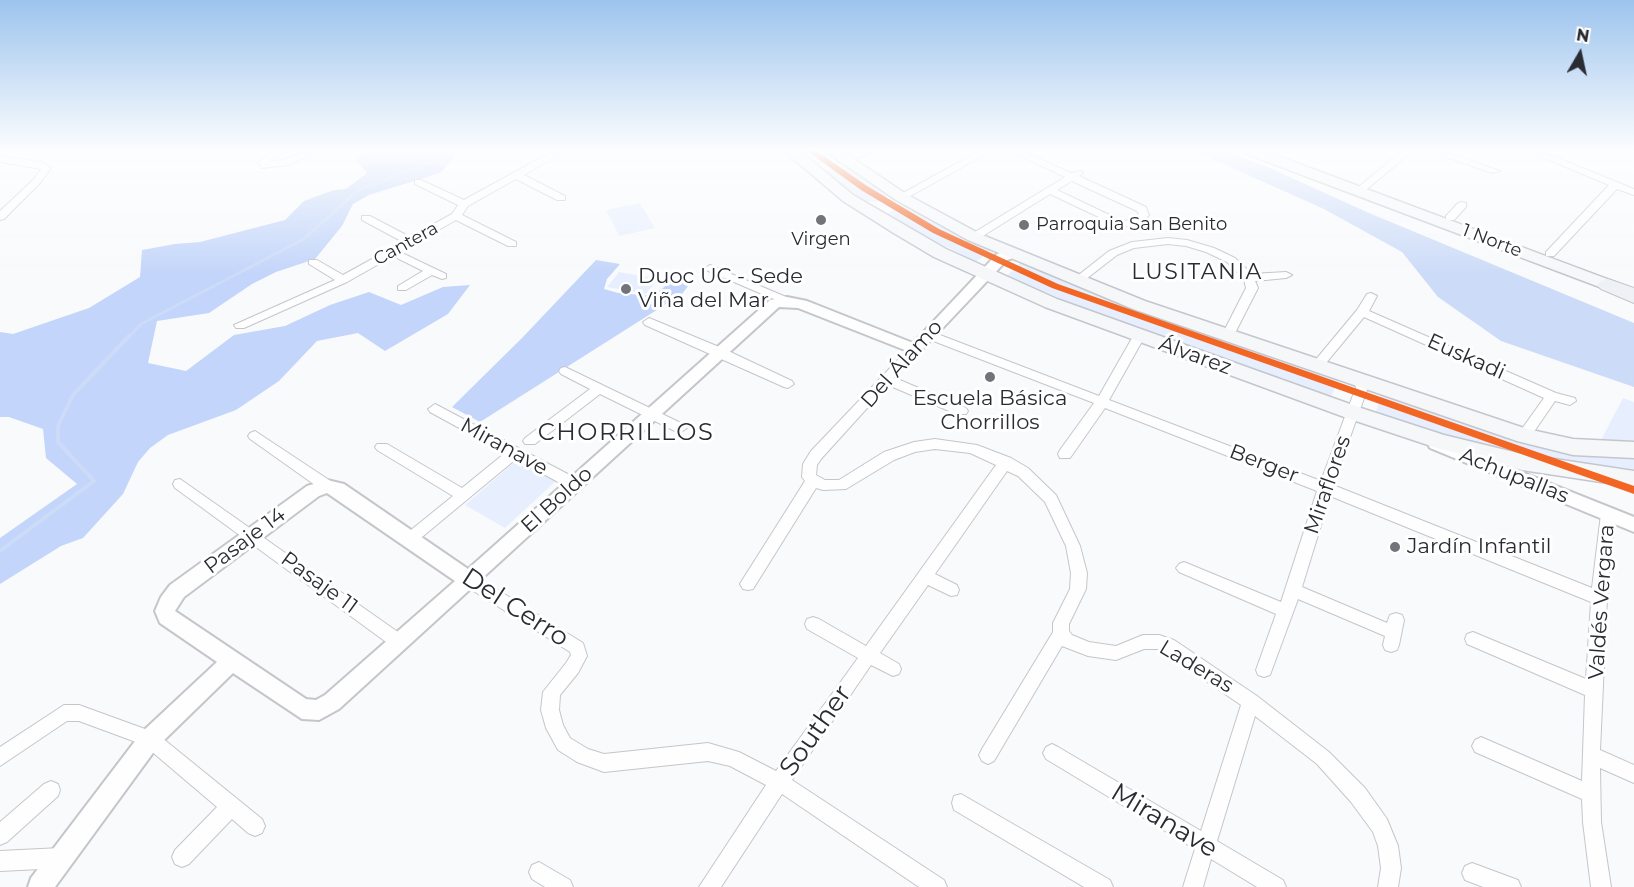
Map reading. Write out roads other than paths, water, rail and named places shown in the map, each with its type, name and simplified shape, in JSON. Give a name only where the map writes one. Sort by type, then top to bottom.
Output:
[{"type":"highway","points":[[1608,285],[1634,296]]},
{"type":"main road","name":"Álvarez","points":[[842,191],[864,208],[940,253],[1051,303],[1139,336],[1394,427],[1500,457],[1634,479]]},
{"type":"main road","points":[[892,191],[974,237],[1011,254],[1077,281],[1228,335],[1524,436],[1573,447],[1634,450]]},
{"type":"main road","name":"1 Norte","points":[[1367,191],[1608,285]]},
{"type":"main road","name":"1 Norte","points":[[1368,191],[1450,218],[1634,285]]},
{"type":"main road","points":[[864,208],[887,208],[901,197]]},
{"type":"street","points":[[0,217],[26,191]]},
{"type":"street","points":[[438,191],[464,204]]},
{"type":"street","name":"Cantera","points":[[240,325],[343,279],[456,216],[464,204],[488,191]]},
{"type":"street","points":[[548,191],[561,198]]},
{"type":"street","points":[[901,197],[911,191]]},
{"type":"street","points":[[974,237],[1047,191]]},
{"type":"street","points":[[1052,191],[1120,224],[1134,223],[1144,215],[1143,209],[1109,191]]},
{"type":"street","points":[[1550,254],[1609,191]]},
{"type":"street","points":[[1450,218],[1462,205]]},
{"type":"street","points":[[456,216],[512,244]]},
{"type":"street","points":[[366,218],[411,242]]},
{"type":"street","points":[[1077,281],[1113,253],[1132,245],[1168,241],[1187,243],[1210,250],[1231,260],[1249,278],[1252,288],[1228,335]]},
{"type":"street","points":[[392,252],[437,274],[402,288]]},
{"type":"street","name":"Del Álamo","points":[[813,481],[807,471],[810,464],[927,334],[1002,257],[1011,254]]},
{"type":"street","points":[[313,262],[343,279]]},
{"type":"street","points":[[710,268],[787,301],[802,304],[915,349]]},
{"type":"street","points":[[1249,278],[1286,275]]},
{"type":"street","points":[[1317,366],[1362,312],[1371,296]]},
{"type":"street","name":"El Boldo","points":[[232,661],[302,709],[319,710],[332,702],[775,303],[787,301]]},
{"type":"street","name":"Euskadi","points":[[1362,312],[1552,396],[1570,401]]},
{"type":"street","points":[[649,322],[788,384]]},
{"type":"street","name":"Berger","points":[[927,334],[1325,488],[1599,598]]},
{"type":"street","points":[[1065,454],[1101,403],[1139,336]]},
{"type":"street","points":[[565,371],[680,428]]},
{"type":"street","points":[[887,380],[961,411]]},
{"type":"street","name":"Miraflores","points":[[1264,670],[1286,611],[1325,488],[1354,413],[1362,387],[1360,381]]},
{"type":"street","points":[[530,441],[599,387]]},
{"type":"street","points":[[1524,436],[1552,396]]},
{"type":"street","name":"Miranave","points":[[435,409],[574,484]]},
{"type":"street","name":"Achupallas","points":[[1394,427],[1634,525]]},
{"type":"street","name":"Del Cerro","points":[[255,436],[327,486],[338,489],[411,538],[469,580],[577,648],[579,656],[552,692],[550,710],[555,728],[564,744],[583,756],[604,763],[708,752],[720,753],[779,782],[937,887]]},
{"type":"street","points":[[748,584],[813,481],[829,486],[841,485],[889,456],[914,447],[935,444],[972,448],[1006,462],[1030,477],[1052,499],[1073,546],[1079,573],[1078,589],[1061,623],[1061,633],[988,755]]},
{"type":"street","points":[[382,447],[463,495]]},
{"type":"street","points":[[411,538],[515,452]]},
{"type":"street","name":"Souther","points":[[709,887],[779,782],[1006,462]]},
{"type":"street","name":"Pasaje 11","points":[[180,484],[399,642]]},
{"type":"street","name":"Pasaje 14","points":[[232,661],[167,617],[165,611],[168,603],[177,591],[252,535],[313,491],[327,486]]},
{"type":"street","name":"Valdés Vergara","points":[[1600,887],[1592,822],[1591,755],[1599,598],[1608,514]]},
{"type":"street","points":[[1185,568],[1286,611]]},
{"type":"street","points":[[925,576],[951,590]]},
{"type":"street","points":[[1293,590],[1393,632]]},
{"type":"street","points":[[813,624],[892,669]]},
{"type":"street","name":"Laderas","points":[[1061,633],[1066,640],[1075,645],[1103,652],[1125,651],[1151,640],[1168,645],[1251,702],[1323,758],[1358,795],[1380,826],[1388,846],[1391,868],[1388,887]]},
{"type":"street","name":"Valdés Vergara","points":[[1472,641],[1595,691]]},
{"type":"street","points":[[40,887],[150,739],[232,661]]},
{"type":"street","points":[[1193,887],[1251,702]]},
{"type":"street","points":[[0,757],[44,725],[64,714],[79,713],[150,739],[255,826]]},
{"type":"street","points":[[1481,746],[1592,794]]},
{"type":"street","name":"Miranave","points":[[1052,753],[1207,848],[1276,887]]},
{"type":"street","points":[[1591,755],[1634,774]]},
{"type":"street","points":[[0,835],[51,790]]},
{"type":"street","points":[[961,802],[1103,887]]},
{"type":"street","points":[[182,857],[231,806]]},
{"type":"street","points":[[0,861],[61,858]]},
{"type":"street","points":[[539,872],[563,887]]},
{"type":"street","points":[[1472,873],[1511,887]]},
{"type":"waterway","points":[[129,337],[141,324],[304,239],[356,191]]},
{"type":"waterway","points":[[0,551],[94,481],[58,442],[58,426],[73,395],[130,335]]},
{"type":"place","name":"Virgen","points":[[821,220]]},
{"type":"place","name":"Parroquia San Benito","points":[[1024,225]]},
{"type":"place","name":"Duoc UC - Sede Viña del Mar","points":[[626,289]]},
{"type":"place","name":"Escuela Básica Chorrillos","points":[[990,377]]},
{"type":"place","name":"Jardín Infantil","points":[[1395,547]]},
{"type":"district","name":"LUSITANIA","points":[[1197,273]]},
{"type":"district","name":"CHORRILLOS","points":[[626,433]]}]
